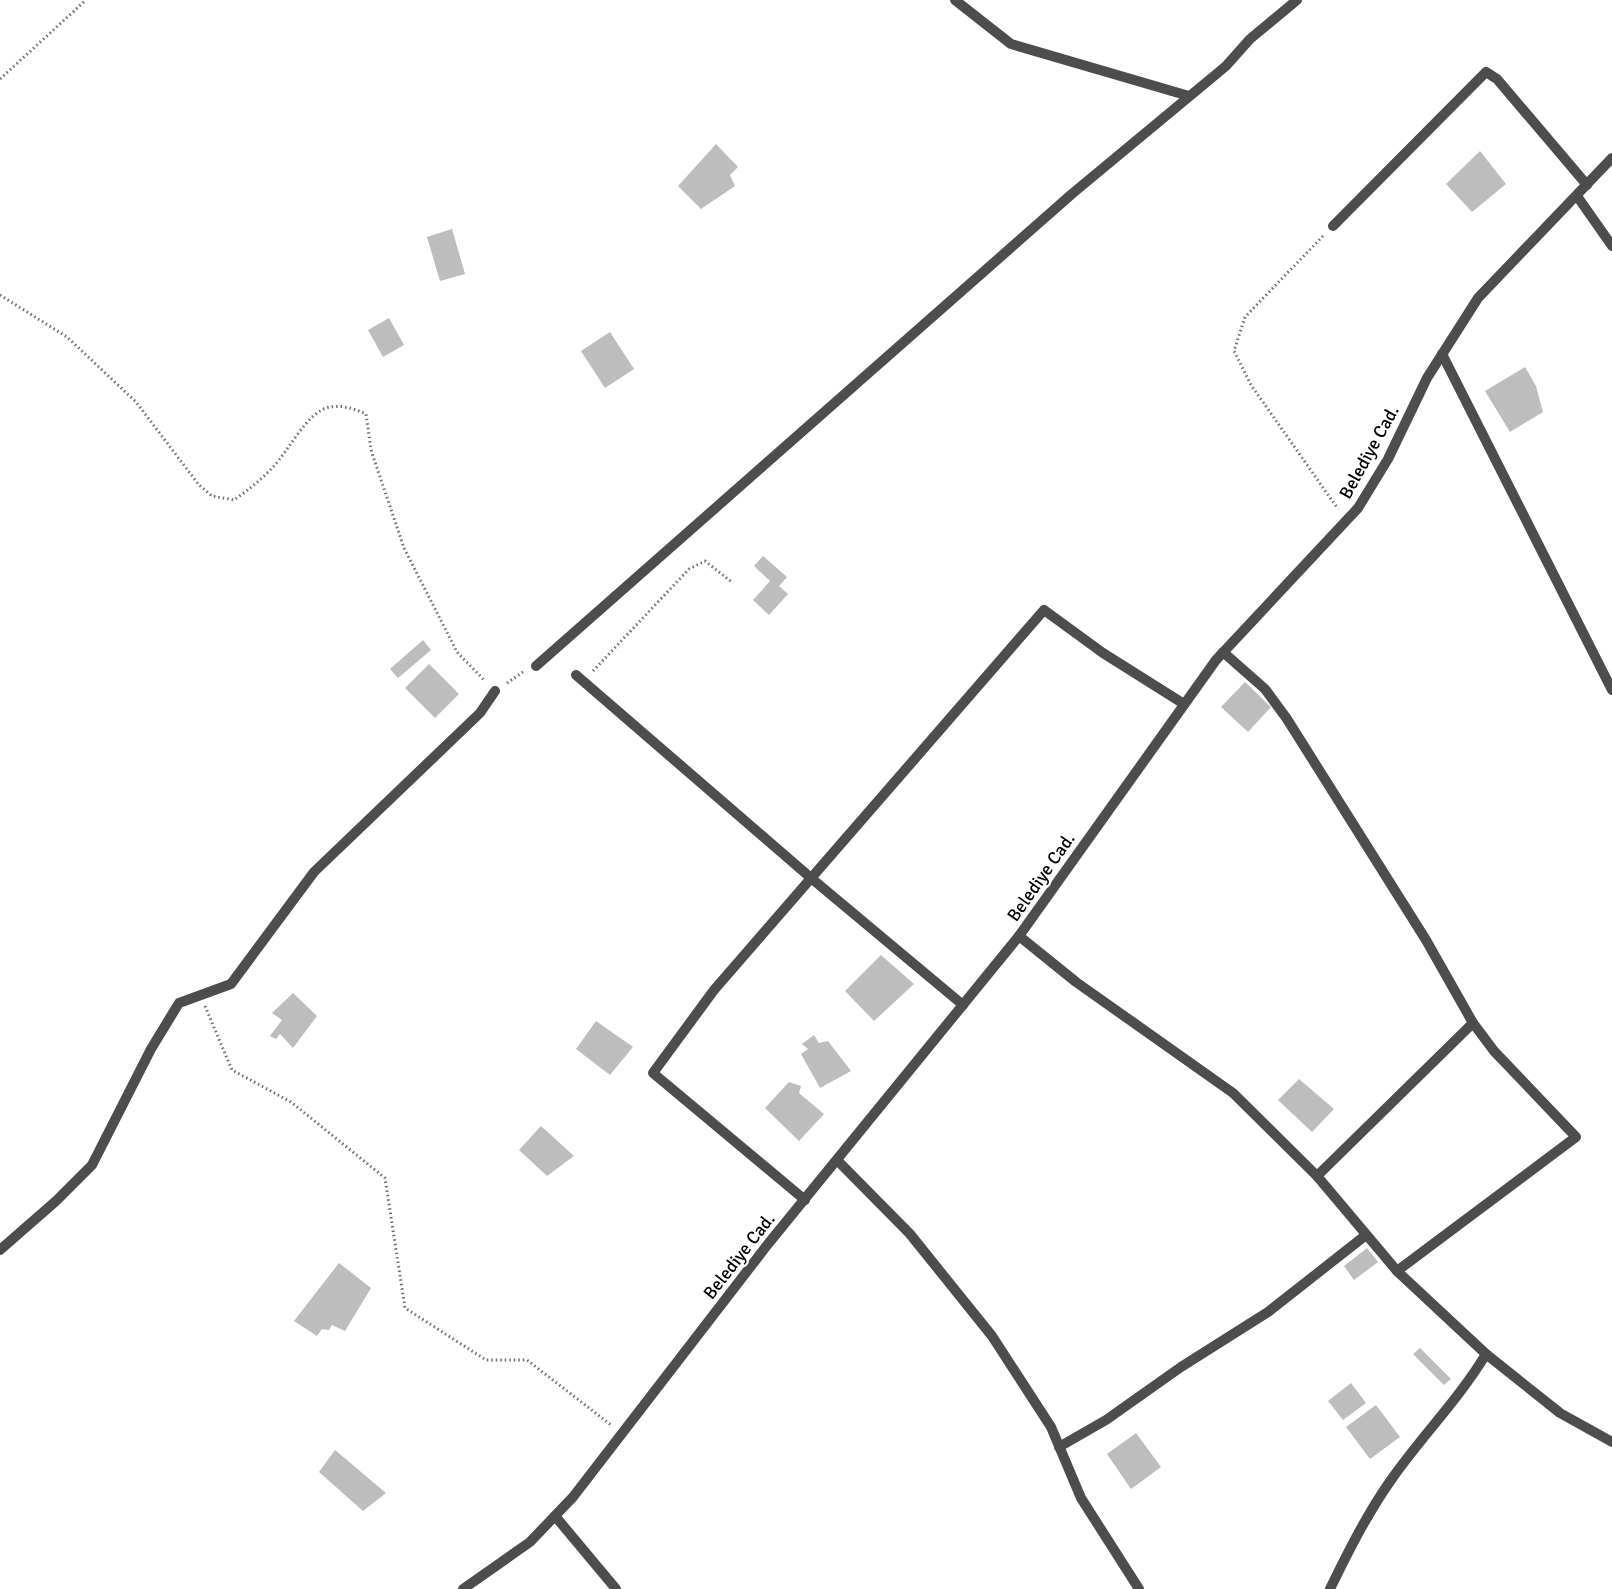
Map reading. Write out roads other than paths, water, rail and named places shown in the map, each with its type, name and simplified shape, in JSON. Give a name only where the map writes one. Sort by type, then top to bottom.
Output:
[{"type":"street","points":[[955,0],[1011,44],[1189,96]]},
{"type":"street","points":[[536,666],[1064,201],[1226,66],[1250,39],[1297,0]]},
{"type":"street","points":[[1333,226],[1486,72],[1497,79],[1587,185]]},
{"type":"street","name":"Belediye Cad.","points":[[463,1589],[530,1542],[573,1497],[805,1200],[1019,936],[1223,652],[1358,508],[1388,459],[1427,378],[1478,298],[1612,158]]},
{"type":"street","points":[[1577,196],[1612,246]]},
{"type":"street","points":[[1442,354],[1612,690]]},
{"type":"street","points":[[805,1200],[652,1073],[714,990],[1044,610],[1102,653],[1184,704]]},
{"type":"street","points":[[1223,652],[1265,689],[1287,718],[1426,940],[1473,1023],[1494,1052],[1576,1137],[1397,1271]]},
{"type":"street","points":[[580,678],[811,879],[963,1005]]},
{"type":"street","points":[[0,1250],[57,1201],[92,1165],[151,1049],[179,1003],[231,984],[314,872],[480,713],[495,691]]},
{"type":"street","points":[[1019,936],[1076,982],[1233,1093],[1317,1176],[1397,1271],[1486,1354],[1560,1413],[1612,1442]]},
{"type":"street","points":[[1317,1176],[1473,1023]]},
{"type":"street","points":[[837,1160],[910,1234],[992,1336],[1051,1427],[1081,1498],[1139,1589]]},
{"type":"street","points":[[1059,1447],[1106,1420],[1181,1367],[1268,1312],[1366,1235]]},
{"type":"street","points":[[1330,1589],[1354,1541],[1390,1481],[1438,1417],[1470,1380],[1486,1354]]},
{"type":"street","points":[[555,1516],[616,1589]]}]
